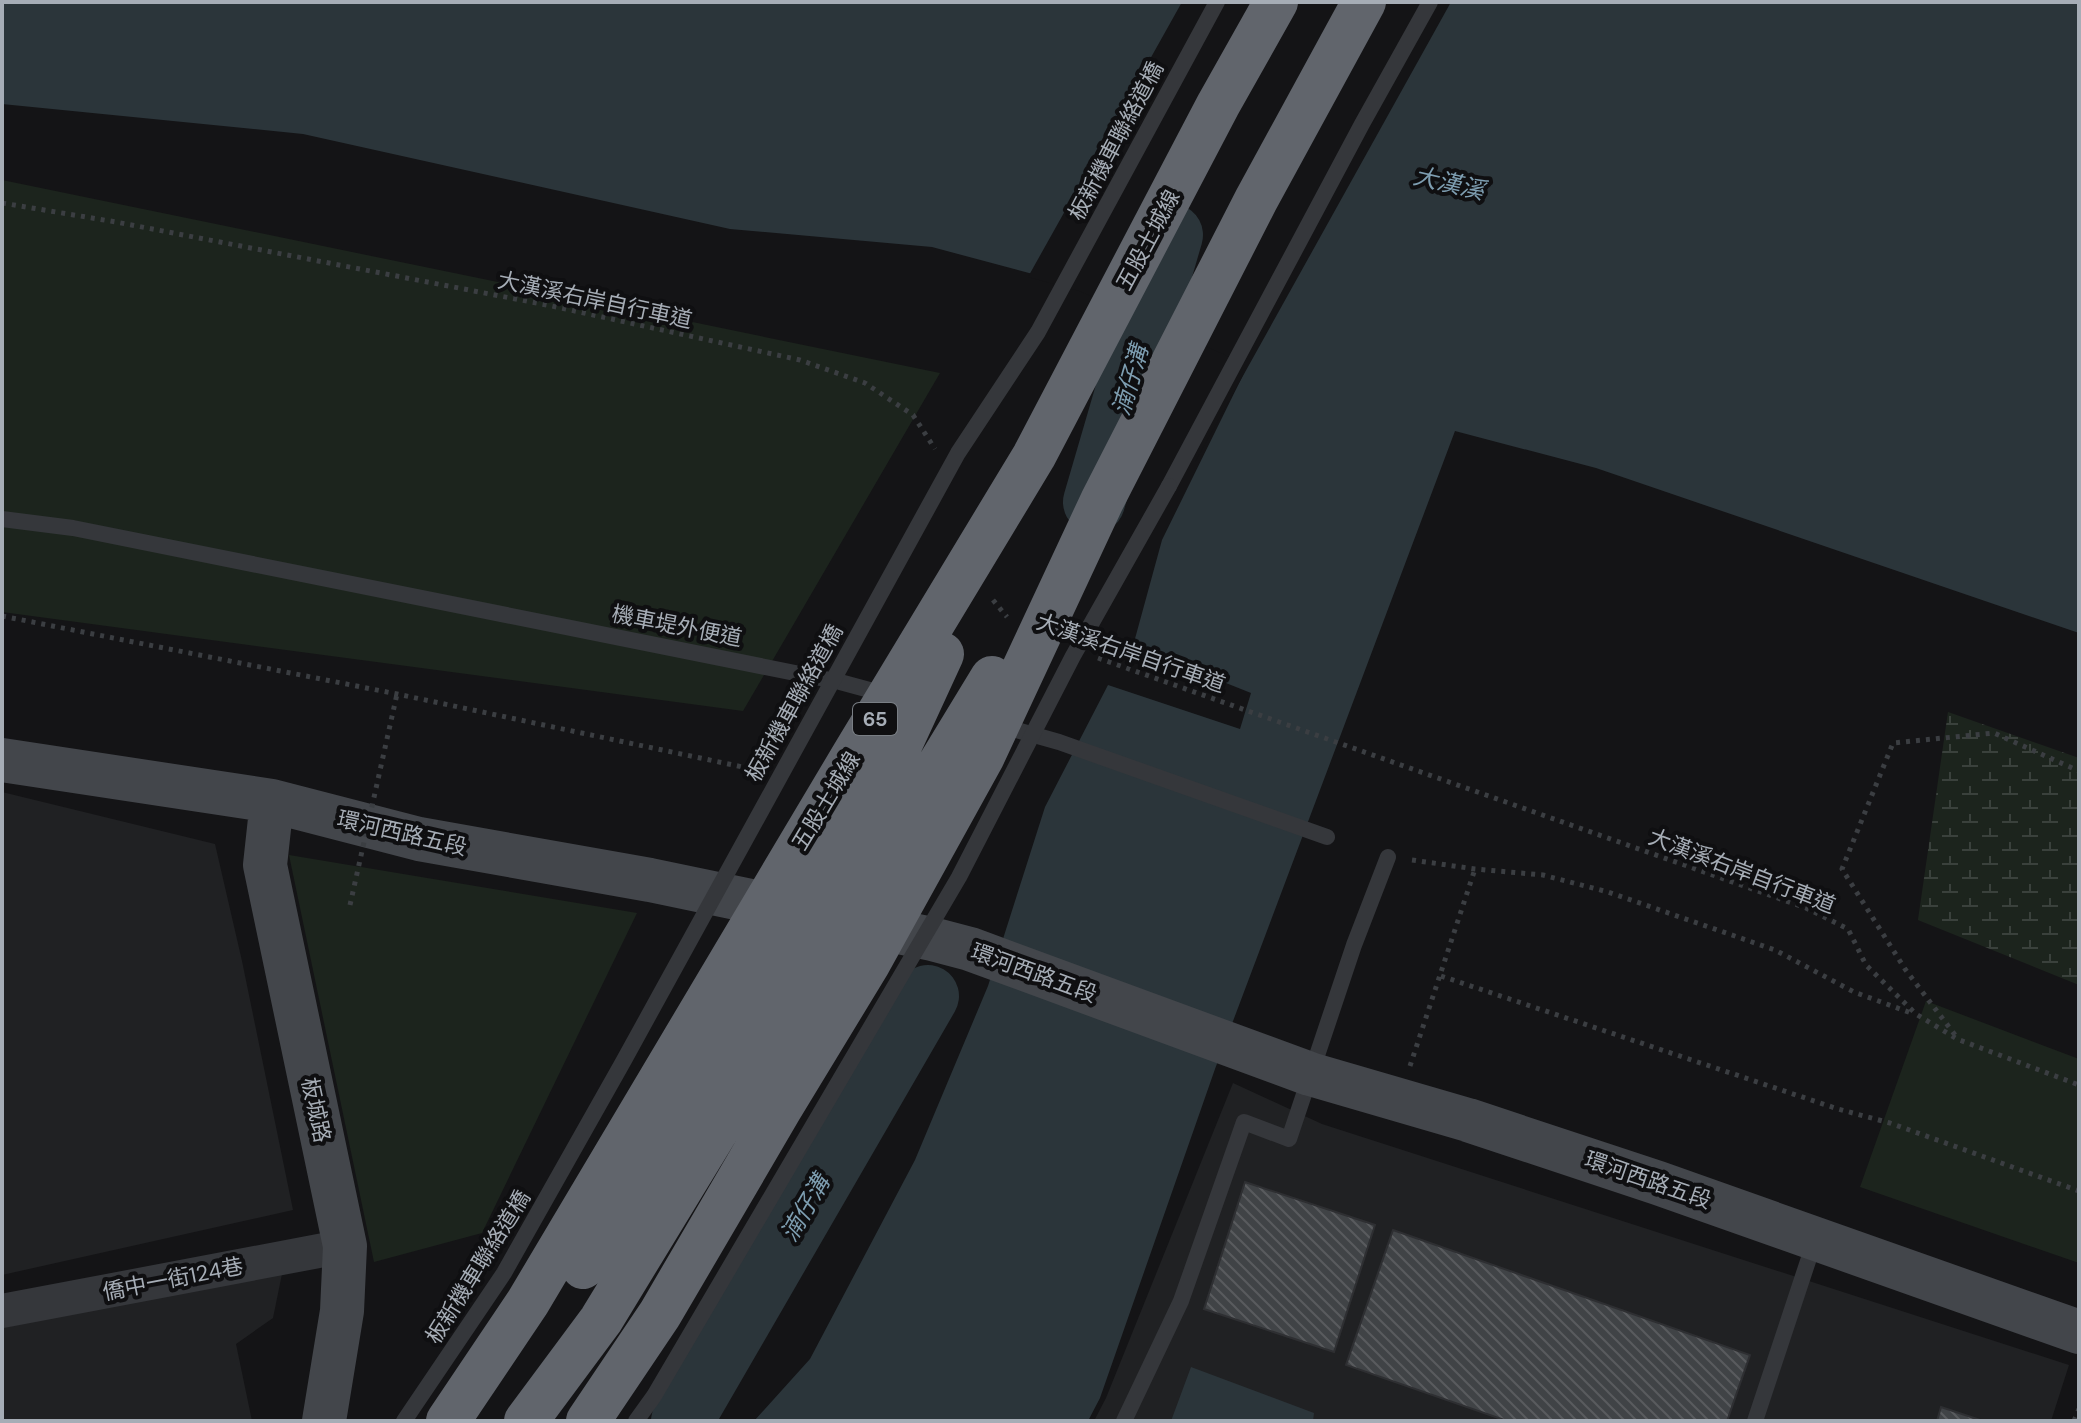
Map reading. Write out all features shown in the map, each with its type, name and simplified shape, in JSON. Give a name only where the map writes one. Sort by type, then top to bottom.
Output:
[{"type":"highway","name":"五股土城線","points":[[448,1421],[528,1302],[1034,456],[1218,105],[1276,2]]},
{"type":"highway","points":[[588,1421],[660,1314],[868,964],[983,756],[1102,501],[1256,200],[1364,2]]},
{"type":"highway","points":[[479,1421],[546,1327],[884,780],[1034,456]]},
{"type":"highway","points":[[526,1421],[601,1320],[1102,501]]},
{"type":"street","name":"環河西路五段","points":[[2,760],[272,801],[419,839],[650,880],[918,935],[970,949],[1310,1074],[1468,1120],[2079,1332]]},
{"type":"street","name":"板城路","points":[[272,801],[265,865],[345,1246],[342,1311],[324,1421]]},
{"type":"street","name":"僑中一街124巷","points":[[2,1311],[345,1246]]},
{"type":"street","name":"環河西路五段","points":[[2032,1315],[2079,1342]]},
{"type":"lane","name":"板新機車聯絡道橋","points":[[404,1421],[504,1273],[951,467],[1038,332],[1217,2]]},
{"type":"lane","points":[[636,1421],[654,1396],[959,877],[1073,656],[1169,486],[1430,2]]},
{"type":"lane","name":"機車堤外便道","points":[[2,519],[73,528],[840,682],[1059,742],[1327,837]]},
{"type":"lane","points":[[1124,1421],[1181,1301],[1244,1122],[1289,1139],[1354,945],[1388,857]]},
{"type":"lane","points":[[1755,1421],[1815,1239]]},
{"type":"path","name":"大漢溪右岸自行車道","points":[[2,203],[552,306],[800,360],[865,383],[913,415],[936,451]]},
{"type":"path","name":"大漢溪右岸自行車道","points":[[992,597],[1010,621]]},
{"type":"path","points":[[2,616],[771,772]]},
{"type":"path","name":"大漢溪右岸自行車道","points":[[1088,655],[1806,908],[1848,929],[1866,965],[1916,1014],[1957,1039],[2079,1085]]},
{"type":"path","points":[[350,905],[397,694]]},
{"type":"path","points":[[1957,1039],[1905,969],[1842,869],[1893,743],[1994,733],[2079,771]]},
{"type":"path","points":[[1388,857],[1543,875],[1608,892],[1775,950],[1854,992],[1916,1014]]},
{"type":"path","points":[[1407,1073],[1475,869]]},
{"type":"path","points":[[1441,976],[1838,1109],[1890,1123],[2079,1191]]},
{"type":"path","points":[[2074,1421],[2079,1409]]},
{"type":"shaded area","points":[[2,792],[215,844],[293,1210],[2,1275]]},
{"type":"shaded area","points":[[1233,1083],[1322,1124],[2069,1365],[2051,1421],[1094,1421]]},
{"type":"shaded area","points":[[283,1269],[273,1318],[236,1344],[252,1421],[2,1421],[2,1328]]},
{"type":"green space","points":[[2,180],[940,373],[743,711],[2,612]]},
{"type":"green space","points":[[1948,712],[2079,758],[2079,985],[1918,920]]},
{"type":"green space","points":[[289,855],[637,913],[482,1233],[374,1262]]},
{"type":"green space","points":[[1926,1001],[2079,1059],[2079,1263],[1860,1187]]},
{"type":"water","name":"大漢溪","points":[[2,2],[2079,2],[2079,633],[1596,468],[1455,431],[1215,1069],[1100,1398],[1088,1421],[754,1421],[810,1359],[915,1160],[988,986],[1045,807],[1108,685],[1240,729],[1251,693],[1133,646],[1162,540],[1248,365],[1081,287],[932,247],[730,229],[303,134],[2,104]]},
{"type":"water","points":[[1191,1367],[1314,1413],[1313,1421],[1171,1421]]},
{"type":"pier","points":[[1182,2],[1451,2],[1195,462],[1243,366],[1237,360],[1079,291],[1028,277]]},
{"type":"building","points":[[1245,1182],[1375,1225],[1334,1352],[1204,1309]]},
{"type":"building","points":[[1393,1230],[1750,1355],[1727,1421],[1507,1421],[1346,1365]]},
{"type":"building","points":[[1941,1407],[1983,1421],[1937,1421]]},
{"type":"waterway","name":"湳仔溝","points":[[1094,502],[1172,235]]},
{"type":"waterway","name":"湳仔溝","points":[[682,1421],[928,996]]}]
